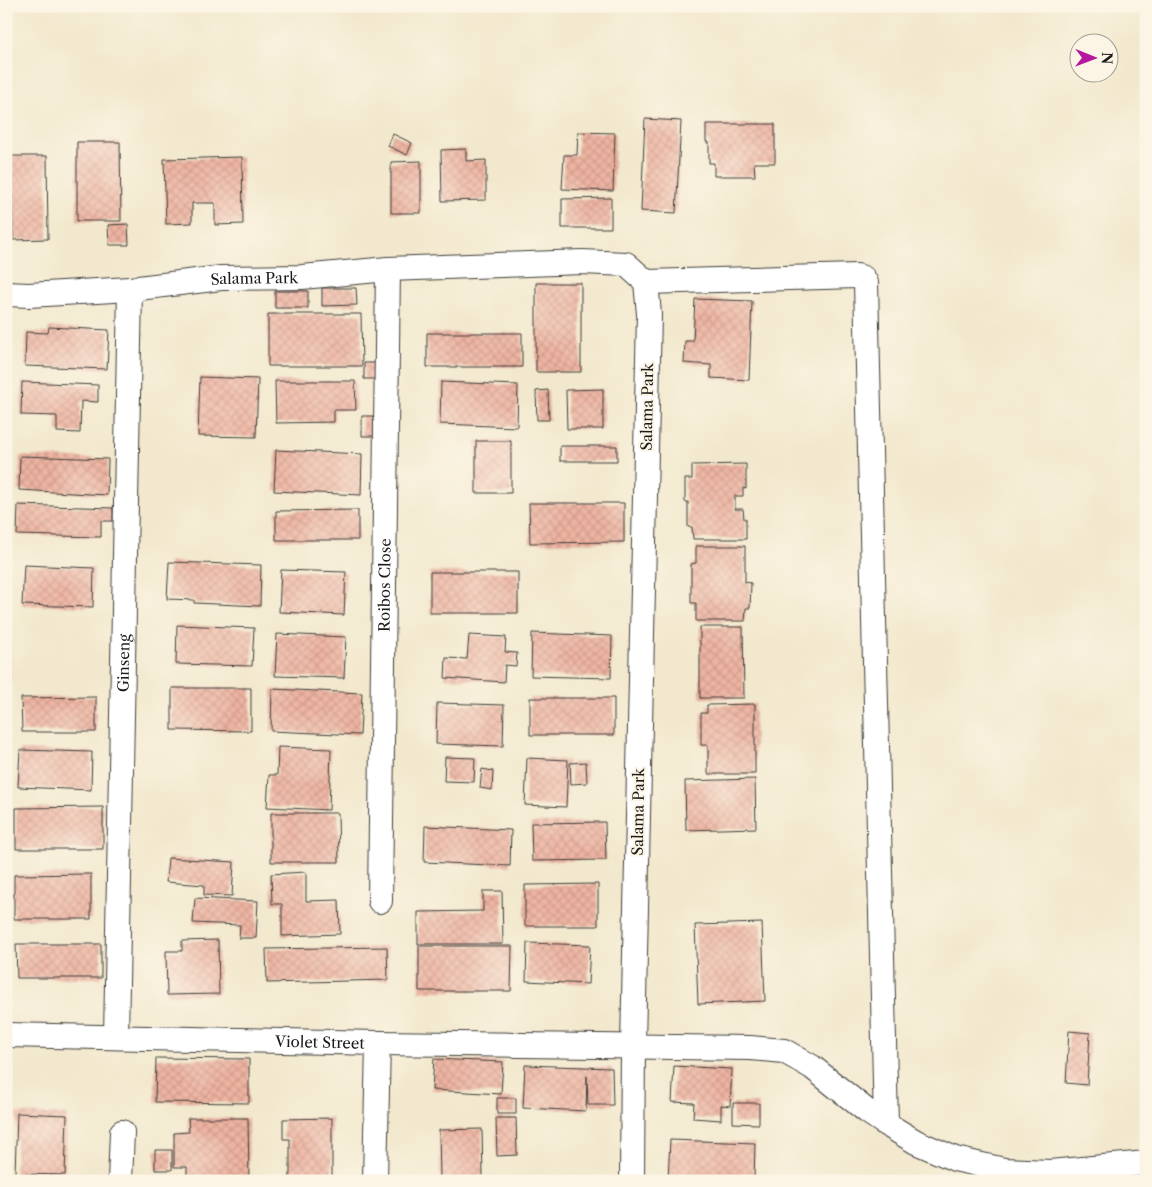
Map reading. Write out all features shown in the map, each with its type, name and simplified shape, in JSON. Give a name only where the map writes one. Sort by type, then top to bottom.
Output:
[{"type":"street","name":"Salama Park","points":[[6,294],[29,295],[130,289],[221,278],[302,278],[388,269],[582,262],[626,264],[646,282],[649,324],[633,1045],[632,1181]]},
{"type":"street","name":"Roibos Close","points":[[380,901],[388,269]]},
{"type":"street","points":[[646,282],[857,276],[866,282],[886,1124]]},
{"type":"street","name":"Ginseng","points":[[116,1037],[130,289]]},
{"type":"street","name":"Violet Street","points":[[6,1035],[633,1045],[750,1048],[784,1051],[812,1067],[886,1124],[916,1142],[954,1159],[1004,1170],[1050,1172],[1146,1163]]},
{"type":"street","points":[[375,1181],[378,1042]]},
{"type":"street","points":[[120,1181],[122,1132]]},
{"type":"building","points":[[645,119],[681,121],[676,213],[641,211]]},
{"type":"building","points":[[706,124],[775,124],[775,163],[754,163],[755,176],[714,176],[714,163],[709,163],[709,142],[706,142]]},
{"type":"building","points":[[578,132],[615,133],[613,191],[562,189],[564,155],[577,155]]},
{"type":"building","points":[[393,134],[412,143],[407,155],[388,146]]},
{"type":"building","points":[[77,142],[120,142],[121,221],[77,221]]},
{"type":"building","points":[[466,149],[466,161],[486,160],[486,200],[442,201],[441,150]]},
{"type":"building","points":[[12,156],[47,156],[48,239],[13,240]]},
{"type":"building","points":[[242,157],[243,224],[215,225],[215,203],[192,203],[192,223],[166,224],[164,159]]},
{"type":"building","points":[[421,161],[421,213],[391,213],[391,162]]},
{"type":"building","points":[[611,198],[611,228],[562,228],[562,199]]},
{"type":"building","points":[[128,224],[129,245],[109,245],[108,225]]},
{"type":"building","points":[[536,283],[581,283],[581,372],[536,372]]},
{"type":"building","points":[[322,288],[356,288],[357,305],[322,306]]},
{"type":"building","points":[[275,291],[308,291],[308,308],[275,308]]},
{"type":"building","points":[[695,299],[752,301],[749,380],[711,378],[711,365],[684,363],[685,341],[693,341]]},
{"type":"building","points":[[268,314],[361,314],[362,366],[268,366]]},
{"type":"building","points":[[49,327],[109,330],[107,369],[25,366],[26,332],[48,333]]},
{"type":"building","points":[[427,333],[522,333],[522,367],[427,367]]},
{"type":"building","points":[[364,363],[377,363],[377,379],[364,379]]},
{"type":"building","points":[[200,377],[258,379],[256,437],[198,436]]},
{"type":"building","points":[[275,381],[355,381],[356,410],[334,410],[334,422],[276,423]]},
{"type":"building","points":[[22,382],[98,385],[98,402],[81,401],[80,433],[57,432],[57,416],[21,415]]},
{"type":"building","points":[[441,382],[518,385],[517,427],[440,424]]},
{"type":"building","points":[[603,389],[603,429],[567,429],[566,390]]},
{"type":"building","points":[[548,390],[549,420],[537,420],[536,391]]},
{"type":"building","points":[[362,416],[376,416],[376,436],[362,436]]},
{"type":"building","points":[[476,441],[511,441],[511,493],[476,493]]},
{"type":"building","points":[[560,446],[617,446],[617,461],[560,461]]},
{"type":"building","points":[[276,450],[362,454],[361,495],[274,491]]},
{"type":"building","points":[[20,456],[108,459],[107,495],[19,490]]},
{"type":"building","points":[[746,464],[746,489],[743,488],[743,496],[735,496],[735,509],[743,509],[744,519],[746,519],[746,539],[693,539],[692,527],[688,527],[688,502],[685,502],[685,479],[692,479],[692,465]]},
{"type":"building","points":[[529,503],[624,503],[624,542],[530,543]]},
{"type":"building","points":[[18,505],[113,508],[113,521],[101,521],[101,537],[17,535]]},
{"type":"building","points":[[358,510],[358,540],[276,540],[276,511]]},
{"type":"building","points":[[696,546],[745,546],[745,582],[751,583],[750,608],[746,608],[745,621],[696,621],[696,603],[691,603],[691,564],[696,563]]},
{"type":"building","points":[[169,562],[261,565],[260,606],[194,603],[194,600],[167,599]]},
{"type":"building","points":[[24,565],[94,568],[93,607],[22,605]]},
{"type":"building","points":[[281,570],[346,572],[344,615],[279,612]]},
{"type":"building","points":[[430,572],[518,572],[518,613],[430,613]]},
{"type":"building","points":[[177,625],[254,628],[252,666],[176,664]]},
{"type":"building","points":[[700,627],[743,627],[744,698],[700,698]]},
{"type":"building","points":[[6,630],[11,630],[11,683],[6,683]]},
{"type":"building","points":[[532,633],[612,636],[611,678],[531,676]]},
{"type":"building","points":[[277,634],[346,637],[344,678],[275,676]]},
{"type":"building","points":[[469,635],[506,637],[505,652],[517,653],[516,666],[505,665],[504,682],[445,678],[446,658],[467,659]]},
{"type":"building","points":[[172,688],[251,688],[251,731],[172,730]]},
{"type":"building","points":[[272,689],[362,693],[360,735],[271,731]]},
{"type":"building","points":[[96,697],[96,732],[22,732],[21,698]]},
{"type":"building","points":[[530,698],[614,698],[614,735],[530,735]]},
{"type":"building","points":[[437,703],[504,705],[503,746],[436,744]]},
{"type":"building","points":[[755,704],[755,774],[708,774],[708,745],[701,745],[701,713],[707,713],[707,705]]},
{"type":"building","points":[[278,747],[331,749],[329,810],[267,807],[269,775],[277,775]]},
{"type":"building","points":[[20,750],[92,752],[91,790],[18,787]]},
{"type":"building","points":[[445,757],[475,758],[474,782],[444,781]]},
{"type":"building","points":[[527,758],[568,760],[566,807],[525,805]]},
{"type":"building","points":[[586,762],[587,783],[571,784],[570,763]]},
{"type":"building","points":[[482,769],[493,771],[492,790],[480,788]]},
{"type":"building","points":[[755,779],[756,828],[686,830],[685,781]]},
{"type":"building","points":[[103,807],[103,849],[16,849],[16,808]]},
{"type":"building","points":[[271,813],[338,813],[339,862],[271,862]]},
{"type":"building","points":[[605,822],[606,860],[532,861],[531,823]]},
{"type":"building","points":[[425,826],[511,830],[510,866],[424,862]]},
{"type":"building","points":[[168,858],[234,862],[232,896],[204,895],[204,885],[166,882]]},
{"type":"building","points":[[306,872],[306,901],[339,900],[340,934],[282,936],[282,904],[272,904],[271,874]]},
{"type":"building","points":[[91,874],[91,919],[14,919],[14,875]]},
{"type":"building","points":[[598,884],[598,926],[525,926],[525,885]]},
{"type":"building","points":[[483,891],[502,891],[503,944],[418,944],[418,912],[483,911]]},
{"type":"building","points":[[195,898],[258,901],[256,938],[239,938],[240,925],[193,923]]},
{"type":"building","points":[[762,923],[765,1001],[698,1004],[695,925]]},
{"type":"building","points":[[218,940],[219,994],[167,995],[166,951],[182,951],[182,941]]},
{"type":"building","points":[[527,943],[590,945],[588,984],[526,981]]},
{"type":"building","points":[[16,944],[101,944],[101,978],[17,978]]},
{"type":"building","points":[[419,946],[512,946],[511,991],[419,991]]},
{"type":"building","points":[[387,947],[388,980],[267,983],[266,949]]},
{"type":"building","points":[[1069,1031],[1090,1033],[1087,1085],[1066,1083]]},
{"type":"building","points":[[156,1058],[249,1059],[249,1103],[155,1102]]},
{"type":"building","points":[[434,1059],[503,1062],[501,1094],[432,1090]]},
{"type":"building","points":[[525,1065],[612,1068],[613,1105],[588,1105],[587,1076],[586,1111],[523,1108]]},
{"type":"building","points":[[674,1066],[732,1069],[730,1106],[721,1105],[721,1120],[693,1118],[694,1103],[672,1102]]},
{"type":"building","points":[[497,1098],[516,1098],[516,1114],[497,1114]]},
{"type":"building","points":[[733,1103],[759,1103],[759,1124],[733,1123]]},
{"type":"building","points":[[17,1113],[67,1115],[65,1175],[15,1174]]},
{"type":"building","points":[[188,1118],[248,1118],[249,1181],[187,1181],[187,1167],[174,1167],[174,1133],[189,1132]]},
{"type":"building","points":[[332,1118],[332,1181],[290,1181],[290,1139],[283,1139],[283,1119]]},
{"type":"building","points":[[496,1118],[516,1118],[517,1155],[497,1156]]},
{"type":"building","points":[[482,1129],[483,1178],[440,1178],[439,1130]]},
{"type":"building","points":[[670,1140],[755,1143],[754,1181],[668,1180]]},
{"type":"building","points":[[155,1150],[172,1150],[172,1170],[155,1170]]}]
